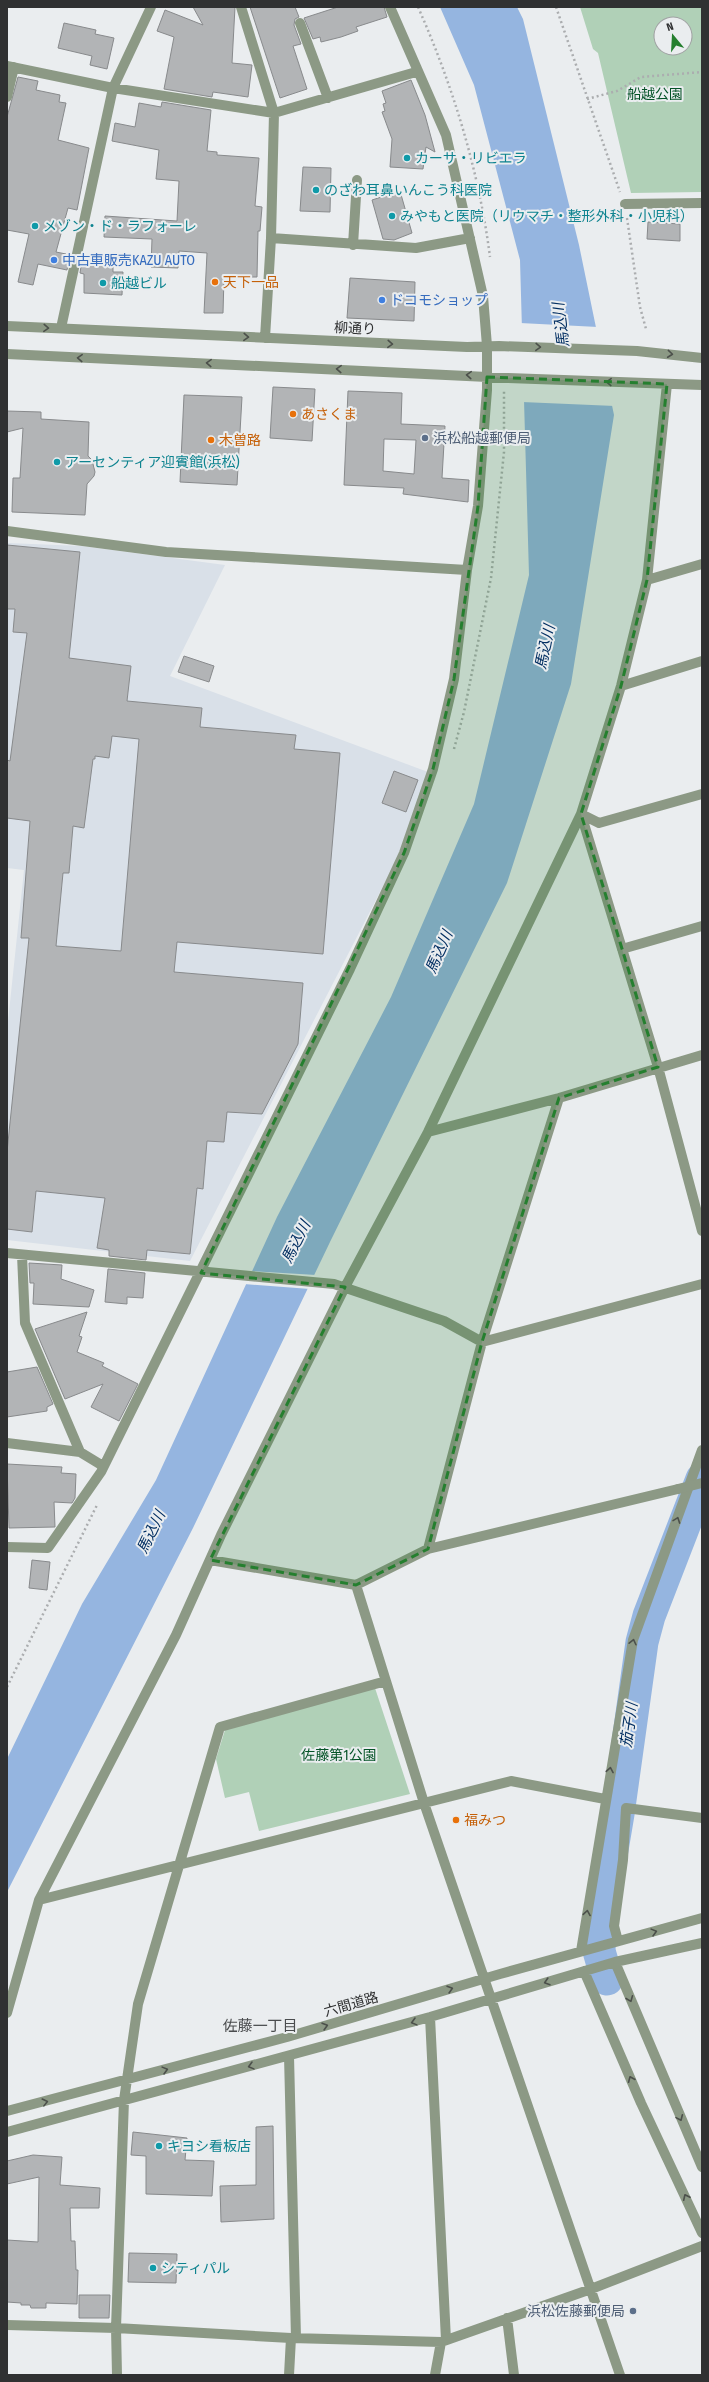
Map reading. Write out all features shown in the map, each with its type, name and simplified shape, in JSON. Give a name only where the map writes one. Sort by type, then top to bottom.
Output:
[{"type":"street","points":[[61,328],[113,88],[151,7]]},
{"type":"street","points":[[241,7],[274,113],[271,238],[264,338]]},
{"type":"street","points":[[7,1547],[48,1548],[103,1466],[201,1273],[350,969],[404,853],[433,769],[454,679],[467,570],[478,506],[487,376],[487,346],[483,296],[446,135],[416,72],[390,7]]},
{"type":"street","points":[[300,23],[328,98]]},
{"type":"street","points":[[7,97],[10,67],[113,88],[274,113],[416,72]]},
{"type":"street","points":[[353,245],[357,180]]},
{"type":"street","points":[[625,204],[702,202]]},
{"type":"street","points":[[271,238],[353,245],[416,248],[470,238]]},
{"type":"street","name":"柳通り","points":[[7,326],[467,347],[499,346],[637,351],[702,358]]},
{"type":"street","points":[[7,354],[508,378],[702,385]]},
{"type":"street","points":[[7,2013],[40,1900],[176,1635],[210,1560],[345,1287],[428,1132],[581,814],[620,686],[647,580],[667,384]]},
{"type":"street","points":[[7,531],[166,552],[467,570]]},
{"type":"street","points":[[647,580],[702,564]]},
{"type":"street","points":[[620,686],[702,661]]},
{"type":"street","points":[[581,814],[599,823],[702,794]]},
{"type":"street","points":[[581,814],[658,1068],[702,1232]]},
{"type":"street","points":[[622,949],[702,926]]},
{"type":"street","points":[[428,1132],[559,1098],[702,1055]]},
{"type":"street","points":[[428,1549],[482,1342],[559,1098]]},
{"type":"street","points":[[7,1253],[211,1274],[334,1284],[444,1321],[482,1342],[702,1284]]},
{"type":"street","points":[[22,1255],[25,1323],[80,1452]]},
{"type":"street","points":[[7,1443],[80,1452],[103,1466]]},
{"type":"street","points":[[581,1951],[633,1640],[702,1450]]},
{"type":"street","points":[[210,1560],[356,1585],[428,1549],[702,1483]]},
{"type":"street","points":[[356,1585],[424,1803],[620,2375]]},
{"type":"street","points":[[117,2375],[116,2328],[124,2100],[138,2004],[181,1864],[220,1727],[386,1681]]},
{"type":"street","points":[[40,1900],[511,1782],[606,1799]]},
{"type":"street","points":[[617,1942],[614,1926],[623,1860],[626,1808],[702,1818]]},
{"type":"street","name":"六間道路","points":[[7,2111],[288,2037],[581,1951],[702,1918]]},
{"type":"street","points":[[7,2132],[430,2017],[615,1962],[702,1943]]},
{"type":"street","points":[[615,1962],[702,2167]]},
{"type":"street","points":[[584,1971],[641,2103],[702,2233]]},
{"type":"street","points":[[430,2017],[444,2341],[435,2375]]},
{"type":"street","points":[[289,2056],[294,2338],[289,2375]]},
{"type":"street","points":[[7,2324],[116,2328],[294,2338],[444,2341],[591,2289],[702,2246]]},
{"type":"street","points":[[508,2318],[514,2375]]},
{"type":"path","points":[[556,7],[625,204],[640,307],[646,329]]},
{"type":"path","points":[[587,99],[617,91],[641,77],[702,72]]},
{"type":"highlighted area","points":[[487,377],[667,384],[647,580],[621,686],[581,814],[658,1067],[559,1098],[482,1342],[428,1549],[356,1585],[210,1560],[345,1287],[201,1273],[404,853],[433,769],[454,679],[478,506]]},
{"type":"shaded area","points":[[7,543],[82,546],[225,565],[170,676],[428,772],[396,861],[190,1261],[7,1240],[7,1031],[24,870],[7,868]]},
{"type":"green space","name":"船越公園","points":[[580,7],[702,7],[702,192],[631,193],[598,53],[593,49]]},
{"type":"green space","name":"佐藤第1公園","points":[[375,1688],[410,1794],[259,1831],[249,1792],[225,1798],[216,1759],[225,1730]]},
{"type":"water","name":"馬込川","points":[[440,7],[517,7],[523,19],[579,245],[614,415],[571,684],[507,883],[330,1242],[193,1528],[7,1892],[7,1759],[82,1604],[156,1480],[277,1217],[391,997],[474,804],[529,575],[520,260],[474,85]]},
{"type":"pier","points":[[520,323],[598,327],[615,406],[522,402]]},
{"type":"pier","points":[[250,1271],[316,1275],[310,1289],[244,1284]]},
{"type":"building","points":[[193,7],[235,7],[232,63],[252,65],[248,97],[213,92],[212,97],[164,89],[174,37],[157,31],[165,10],[203,25]]},
{"type":"building","points":[[250,7],[295,7],[299,17],[295,19],[294,25],[301,44],[293,46],[307,89],[280,98]]},
{"type":"building","points":[[338,7],[384,7],[387,17],[356,27],[358,31],[341,37],[321,42],[320,37],[313,39],[304,18]]},
{"type":"building","points":[[64,23],[96,30],[95,34],[114,38],[107,69],[90,65],[92,56],[58,48]]},
{"type":"building","points":[[18,77],[38,81],[36,90],[60,95],[59,102],[66,103],[58,140],[89,148],[77,210],[68,208],[56,252],[66,254],[65,259],[69,260],[67,270],[38,264],[33,285],[18,282],[29,234],[7,230],[7,117]]},
{"type":"building","points":[[411,80],[425,115],[435,152],[426,147],[423,169],[390,167],[392,139],[382,112],[385,111],[383,104],[386,103],[382,91]]},
{"type":"building","points":[[162,102],[211,110],[207,151],[217,152],[217,155],[259,158],[255,206],[262,207],[260,231],[258,231],[257,277],[224,277],[223,313],[204,313],[207,253],[179,251],[178,268],[151,267],[152,239],[104,237],[105,216],[177,221],[179,181],[156,179],[159,150],[112,141],[115,123],[135,127],[139,103],[161,107]]},
{"type":"building","name":"のざわ耳鼻いんこう科医院","points":[[303,167],[331,168],[330,212],[300,211]]},
{"type":"building","name":"みやもと医院（リウマチ・整形外科・小児科）","points":[[400,191],[412,233],[394,240],[383,239],[372,200]]},
{"type":"building","points":[[648,222],[680,224],[680,241],[647,239]]},
{"type":"building","name":"船越ビル","points":[[82,260],[113,261],[113,272],[123,272],[122,295],[84,293],[84,274],[80,273]]},
{"type":"building","name":"ドコモショップ","points":[[350,278],[415,282],[414,321],[347,318]]},
{"type":"building","name":"あさくま","points":[[273,387],[315,389],[312,441],[270,438]]},
{"type":"building","points":[[348,391],[402,393],[401,424],[445,426],[442,478],[469,480],[468,502],[403,494],[404,488],[344,485]],"holes":[[[384,439],[416,440],[414,474],[383,471]]]},
{"type":"building","name":"木曽路","points":[[184,395],[242,397],[237,485],[180,482]]},
{"type":"building","name":"アーセンティア迎賓館(浜松)","points":[[7,411],[41,412],[41,419],[89,422],[88,456],[92,460],[95,472],[94,476],[87,484],[85,515],[12,512],[13,478],[20,478],[23,428],[7,432]]},
{"type":"building","points":[[7,545],[80,552],[69,658],[131,666],[127,701],[202,708],[200,727],[296,735],[294,749],[340,753],[323,954],[177,942],[174,972],[303,983],[298,1044],[262,1114],[227,1112],[224,1142],[207,1141],[203,1189],[197,1188],[190,1254],[147,1250],[146,1260],[109,1256],[109,1250],[97,1248],[105,1198],[36,1191],[32,1232],[7,1229],[7,1152],[29,938],[21,938],[30,821],[7,818],[7,760],[10,761],[27,633],[13,632],[15,609],[7,609]],"holes":[[[112,736],[139,739],[121,951],[56,946],[63,873],[69,873],[73,826],[84,828],[93,759],[95,759],[95,756],[109,758]]]},
{"type":"building","points":[[184,656],[214,666],[209,682],[178,672]]},
{"type":"building","points":[[394,771],[418,780],[406,812],[382,803]]},
{"type":"building","points":[[29,1263],[62,1265],[61,1279],[94,1290],[89,1307],[33,1304],[34,1283],[30,1283]]},
{"type":"building","points":[[108,1269],[145,1273],[143,1298],[127,1297],[127,1304],[105,1302]]},
{"type":"building","points":[[87,1312],[79,1336],[82,1337],[77,1352],[104,1363],[102,1366],[138,1384],[119,1421],[91,1407],[103,1384],[65,1399],[35,1329]]},
{"type":"building","points":[[37,1367],[53,1404],[47,1407],[47,1411],[7,1417],[7,1372]]},
{"type":"building","points":[[7,1464],[62,1467],[61,1473],[76,1474],[75,1498],[72,1503],[54,1502],[55,1527],[9,1528]]},
{"type":"building","points":[[32,1560],[50,1562],[47,1590],[29,1588]]},
{"type":"building","points":[[273,2126],[274,2219],[221,2222],[220,2186],[256,2185],[256,2127]]},
{"type":"building","points":[[133,2132],[187,2138],[185,2160],[214,2161],[212,2196],[146,2194],[146,2156],[131,2155]]},
{"type":"building","points":[[33,2155],[62,2157],[60,2185],[100,2188],[99,2208],[70,2208],[71,2241],[75,2241],[76,2270],[78,2270],[77,2304],[46,2303],[46,2308],[31,2308],[30,2305],[7,2302],[7,2240],[38,2242],[39,2177],[7,2184],[7,2161]]},
{"type":"building","name":"シティパル","points":[[129,2253],[177,2254],[176,2283],[128,2282]]},
{"type":"building","points":[[79,2295],[110,2295],[109,2318],[79,2318]]},
{"type":"waterway","name":"茄子川","points":[[607,1979],[599,1951],[600,1921],[618,1814],[642,1642],[649,1616],[702,1479]]},
{"type":"place","name":"カーサ・リビエラ","points":[[407,158]]},
{"type":"place","name":"のざわ耳鼻いんこう科医院","points":[[316,190]]},
{"type":"place","name":"みやもと医院（リウマチ・整形外科・小児科）","points":[[392,216]]},
{"type":"place","name":"メゾン・ド・ラフォーレ","points":[[35,226]]},
{"type":"place","name":"中古車販売KAZU AUTO","points":[[54,260]]},
{"type":"place","name":"天下一品","points":[[215,282]]},
{"type":"place","name":"船越ビル","points":[[103,283]]},
{"type":"place","name":"ドコモショップ","points":[[382,300]]},
{"type":"place","name":"あさくま","points":[[293,414]]},
{"type":"place","name":"浜松船越郵便局","points":[[425,438]]},
{"type":"place","name":"木曽路","points":[[211,440]]},
{"type":"place","name":"アーセンティア迎賓館(浜松)","points":[[57,462]]},
{"type":"place","name":"福みつ","points":[[456,1820]]},
{"type":"place","name":"キヨシ看板店","points":[[159,2146]]},
{"type":"place","name":"シティパル","points":[[153,2268]]},
{"type":"place","name":"浜松佐藤郵便局","points":[[633,2311]]},
{"type":"district","name":"佐藤一丁目","points":[[260,2026]]}]
